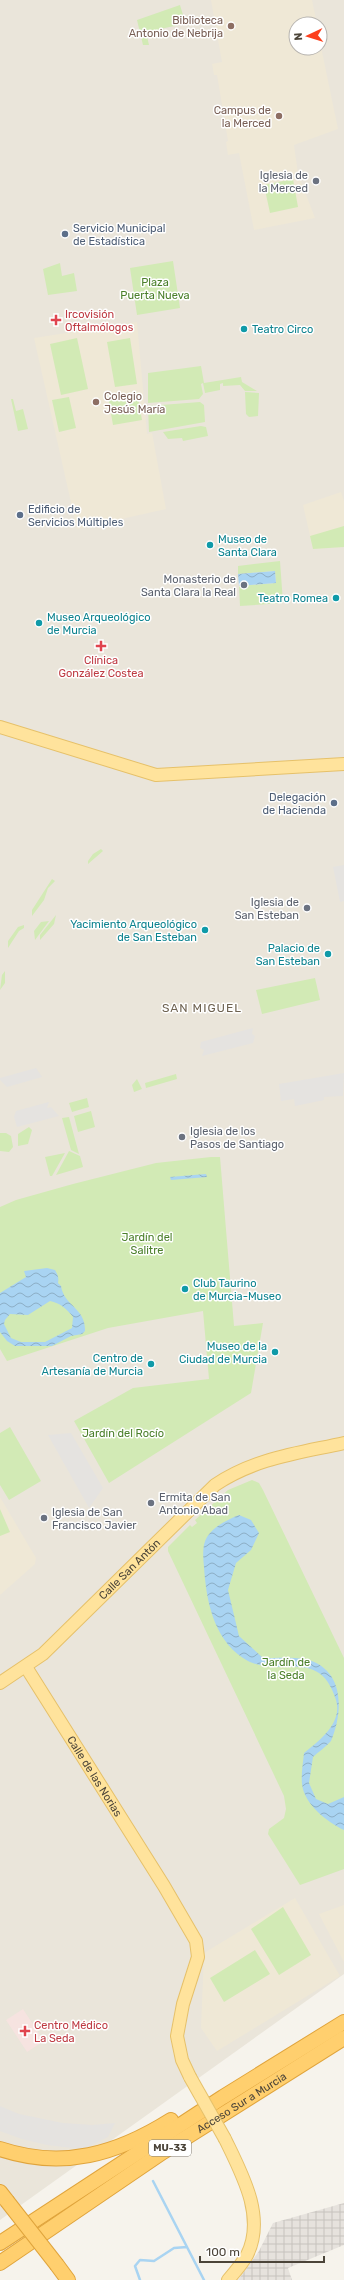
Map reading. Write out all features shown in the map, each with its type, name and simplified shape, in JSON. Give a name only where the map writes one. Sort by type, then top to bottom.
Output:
[{"type":"highway","name":"Acceso Sur a Murcia","points":[[0,2243],[223,2097],[344,2022]]},
{"type":"highway","name":"Acceso Sur a Murcia","points":[[2,2264],[163,2152],[344,2038]]},
{"type":"highway","points":[[0,2149],[41,2159],[66,2159],[91,2155],[120,2146],[178,2116],[223,2097]]},
{"type":"highway","points":[[2,2202],[54,2271],[68,2280]]},
{"type":"main road","points":[[0,727],[144,772],[166,776],[344,764]]},
{"type":"main road","name":"Calle San Antón","points":[[0,1683],[26,1666],[54,1644],[210,1489],[226,1478],[262,1461],[280,1455],[344,1443]]},
{"type":"main road","name":"Calle de las Norias","points":[[26,1666],[192,1932],[198,1950],[196,1966],[182,2011],[177,2036],[182,2060],[225,2139],[248,2191],[254,2221],[253,2236],[248,2251],[228,2280]]},
{"type":"shaded area","points":[[0,0],[344,0],[344,1974],[0,2220]]},
{"type":"shaded area","name":"Campus de la Merced","points":[[211,0],[312,0],[315,16],[288,16],[288,56],[323,56],[338,129],[294,145],[298,174],[315,218],[254,230],[239,153],[228,155],[226,142],[228,141],[217,75],[214,75],[212,64],[222,62]]},
{"type":"shaded area","name":"Colegio Jesús María","points":[[137,322],[147,434],[152,433],[166,509],[77,529],[34,338]]},
{"type":"shaded area","points":[[341,492],[344,501],[344,547],[313,549],[303,505]]},
{"type":"shaded area","points":[[344,865],[344,901],[340,902],[333,867]]},
{"type":"shaded area","points":[[253,1028],[252,1034],[255,1036],[253,1043],[202,1056],[204,1050],[200,1048],[201,1042]]},
{"type":"shaded area","points":[[36,1068],[42,1077],[7,1087],[0,1080],[0,1078]]},
{"type":"shaded area","points":[[344,1073],[343,1096],[324,1097],[324,1100],[295,1106],[294,1099],[281,1101],[279,1084]]},
{"type":"shaded area","points":[[49,1102],[47,1108],[51,1107],[59,1116],[17,1127],[14,1117],[16,1111]]},
{"type":"shaded area","points":[[71,1433],[103,1488],[89,1508],[48,1435]]},
{"type":"shaded area","points":[[0,1497],[36,1558],[35,1564],[0,1595]]},
{"type":"shaded area","points":[[295,1898],[340,1976],[217,2051],[201,2028],[204,1953]]},
{"type":"shaded area","points":[[344,1905],[344,1962],[319,1914]]},
{"type":"shaded area","name":"Centro Médico La Seda","points":[[23,2009],[44,2041],[27,2052],[6,2020]]},
{"type":"shaded area","points":[[0,2106],[19,2114],[63,2123],[92,2125],[115,2123],[108,2137],[88,2147],[81,2149],[47,2145],[22,2139],[0,2131]]},
{"type":"shaded area","points":[[344,2203],[344,2245],[288,2268],[292,2280],[238,2280],[259,2251],[273,2223]]},
{"type":"green space","points":[[180,5],[183,15],[179,25],[146,32],[149,45],[143,45],[137,20]]},
{"type":"green space","points":[[293,179],[298,207],[270,213],[264,185]]},
{"type":"green space","name":"Plaza Puerta Nueva","points":[[173,261],[180,308],[137,315],[130,268]]},
{"type":"green space","points":[[60,263],[62,276],[74,273],[77,291],[48,295],[43,269]]},
{"type":"green space","points":[[77,338],[88,389],[61,395],[50,344]]},
{"type":"green space","points":[[130,338],[137,384],[115,387],[107,342]]},
{"type":"green space","points":[[201,366],[204,383],[241,377],[242,382],[257,391],[245,391],[240,385],[223,386],[223,383],[220,384],[220,390],[205,393],[203,383],[201,384],[203,394],[199,399],[148,403],[148,373]]},
{"type":"green space","points":[[137,392],[142,420],[113,425],[108,397]]},
{"type":"green space","points":[[245,392],[259,393],[258,416],[249,417],[246,414]]},
{"type":"green space","points":[[69,397],[76,428],[59,432],[52,400]]},
{"type":"green space","points":[[11,399],[13,399],[16,411],[23,409],[28,429],[18,431]]},
{"type":"green space","points":[[200,402],[204,405],[205,422],[149,432],[148,406]]},
{"type":"green space","points":[[201,426],[206,427],[208,436],[183,441],[182,438],[168,439],[163,432]]},
{"type":"green space","points":[[344,526],[344,547],[313,549],[310,536]]},
{"type":"green space","points":[[280,561],[283,603],[240,606],[239,586],[276,583],[275,571],[238,574],[238,566]]},
{"type":"green space","points":[[101,849],[103,851],[88,864],[88,861],[93,854]]},
{"type":"green space","points":[[52,879],[55,881],[48,888],[44,900],[32,916],[32,910]]},
{"type":"green space","points":[[56,915],[54,924],[40,940],[40,935]]},
{"type":"green space","points":[[49,921],[35,940],[34,931],[41,922]]},
{"type":"green space","points":[[24,925],[24,928],[19,931],[8,948],[8,941],[18,927]]},
{"type":"green space","points":[[5,971],[5,983],[0,990],[2,975]]},
{"type":"green space","points":[[315,978],[320,1000],[262,1014],[256,990]]},
{"type":"green space","points":[[176,1074],[177,1079],[146,1088],[145,1083]]},
{"type":"green space","points":[[137,1079],[142,1089],[134,1092],[132,1085]]},
{"type":"green space","points":[[87,1098],[89,1107],[72,1112],[69,1103]]},
{"type":"green space","points":[[91,1111],[95,1127],[78,1132],[74,1116]]},
{"type":"green space","points":[[69,1117],[79,1154],[71,1150],[62,1118]]},
{"type":"green space","points":[[29,1127],[32,1130],[28,1144],[18,1146],[18,1134]]},
{"type":"green space","points":[[0,1133],[6,1133],[11,1136],[13,1147],[9,1152],[0,1151]]},
{"type":"green space","points":[[69,1151],[80,1156],[83,1167],[56,1175]]},
{"type":"green space","points":[[65,1153],[52,1176],[50,1176],[45,1157]]},
{"type":"green space","name":"Jardín del Salitre","points":[[220,1157],[234,1326],[263,1323],[251,1393],[109,1483],[74,1421],[133,1388],[209,1379],[203,1311],[108,1328],[7,1361],[0,1349],[0,1207],[16,1200],[156,1163]]},
{"type":"green space","points":[[10,1427],[41,1481],[9,1500],[0,1485],[0,1433]]},
{"type":"green space","name":"Jardín de la Seda","points":[[252,1480],[259,1483],[263,1490],[344,1658],[344,1869],[300,1885],[268,1834],[269,1829],[284,1818],[286,1809],[284,1796],[168,1551],[168,1547],[190,1525],[192,1527],[197,1523],[195,1520],[228,1490]]},
{"type":"green space","points":[[0,1509],[10,1532],[0,1536]]},
{"type":"green space","points":[[283,1907],[311,1955],[279,1975],[251,1929]]},
{"type":"green space","points":[[255,1950],[270,1974],[224,2002],[210,1978]]},
{"type":"water","points":[[275,571],[276,583],[239,586],[238,574]]},
{"type":"water","points":[[206,1174],[207,1177],[171,1180],[170,1177]]},
{"type":"water","points":[[47,1268],[55,1270],[58,1276],[58,1283],[61,1286],[63,1293],[82,1317],[85,1331],[82,1334],[71,1336],[52,1346],[15,1346],[7,1341],[0,1332],[0,1293],[26,1277],[24,1271]],"holes":[[[50,1301],[63,1307],[73,1317],[72,1328],[45,1342],[21,1342],[11,1338],[4,1324],[5,1320],[10,1314],[28,1315]]]},
{"type":"water","points":[[239,1515],[251,1520],[259,1533],[251,1550],[236,1563],[228,1590],[239,1636],[263,1658],[305,1659],[318,1664],[327,1671],[334,1681],[338,1692],[339,1704],[335,1729],[331,1741],[313,1757],[309,1783],[316,1799],[328,1804],[344,1797],[344,1830],[337,1827],[317,1812],[307,1798],[302,1784],[304,1753],[323,1737],[333,1724],[336,1716],[336,1700],[328,1683],[319,1673],[308,1668],[256,1664],[243,1658],[233,1650],[225,1640],[218,1629],[209,1605],[203,1555],[204,1544],[207,1537],[213,1530],[225,1521]]},
{"type":"waterway","points":[[153,2181],[204,2280]]},
{"type":"waterway","points":[[140,2280],[135,2266],[140,2260],[154,2261],[174,2248],[187,2247]]},
{"type":"place","name":"Biblioteca Antonio de Nebrija","points":[[231,26]]},
{"type":"place","name":"Campus de la Merced","points":[[279,116]]},
{"type":"place","name":"Iglesia de la Merced","points":[[316,181]]},
{"type":"place","name":"Servicio Municipal de Estadística","points":[[65,234]]},
{"type":"place","name":"Ircovisión Oftalmólogos","points":[[56,320]]},
{"type":"place","name":"Teatro Circo","points":[[244,329]]},
{"type":"place","name":"Colegio Jesús María","points":[[96,402]]},
{"type":"place","name":"Edificio de Servicios Múltiples","points":[[20,515]]},
{"type":"place","name":"Museo de Santa Clara","points":[[210,545]]},
{"type":"place","name":"Monasterio de Santa Clara la Real","points":[[244,585]]},
{"type":"place","name":"Teatro Romea","points":[[336,598]]},
{"type":"place","name":"Museo Arqueológico de Murcia","points":[[39,623]]},
{"type":"place","name":"Clínica González Costea","points":[[101,646]]},
{"type":"place","name":"Delegación de Hacienda","points":[[334,803]]},
{"type":"place","name":"Iglesia de San Esteban","points":[[307,908]]},
{"type":"place","name":"Yacimiento Arqueológico de San Esteban","points":[[205,930]]},
{"type":"place","name":"Palacio de San Esteban","points":[[328,954]]},
{"type":"place","name":"Iglesia de los Pasos de Santiago","points":[[182,1137]]},
{"type":"place","name":"Club Taurino de Murcia-Museo","points":[[185,1289]]},
{"type":"place","name":"Museo de la Ciudad de Murcia","points":[[275,1352]]},
{"type":"place","name":"Centro de Artesanía de Murcia","points":[[151,1364]]},
{"type":"place","name":"Ermita de San Antonio Abad","points":[[151,1503]]},
{"type":"place","name":"Iglesia de San Francisco Javier","points":[[44,1518]]},
{"type":"place","name":"Centro Médico La Seda","points":[[25,2031]]},
{"type":"district","name":"SAN MIGUEL","points":[[202,1008]]},
{"type":"park label","name":"Jardín del Rocío","points":[[123,1433]]}]
